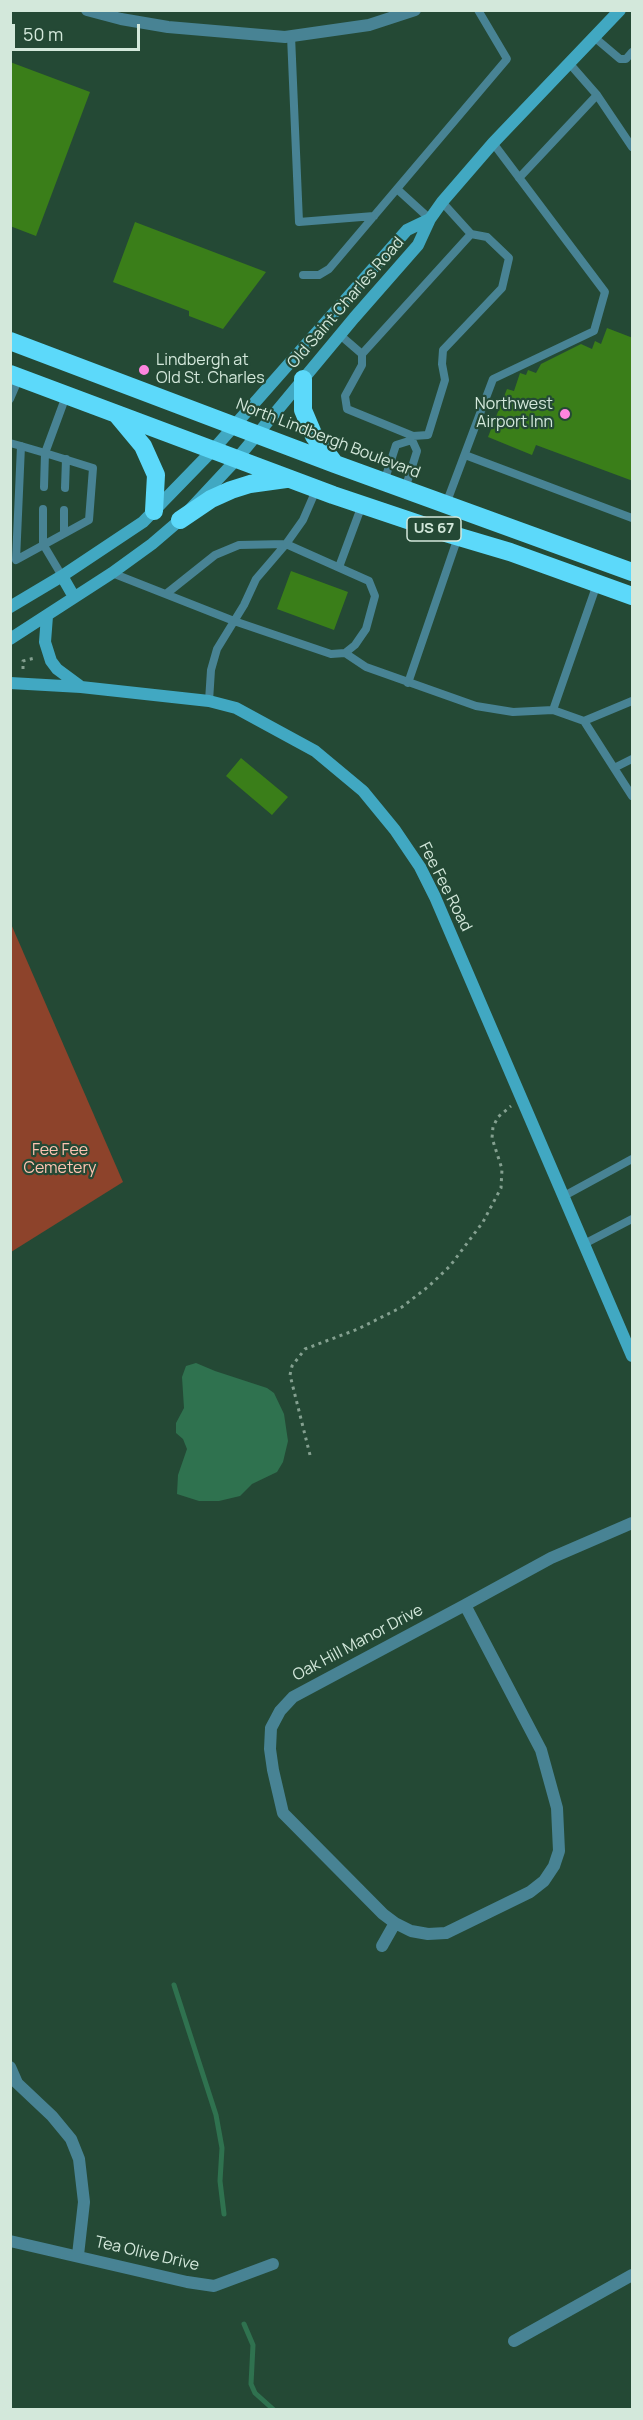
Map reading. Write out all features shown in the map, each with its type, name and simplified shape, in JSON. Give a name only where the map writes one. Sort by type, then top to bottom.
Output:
[{"type":"highway","name":"North Lindbergh Boulevard","points":[[10,341],[335,464],[633,572]]},
{"type":"highway","name":"US 67","points":[[15,376],[362,506],[510,552],[633,596]]},
{"type":"highway","points":[[303,379],[303,410],[314,435],[335,464]]},
{"type":"highway","points":[[116,415],[143,446],[156,475],[154,511]]},
{"type":"highway","points":[[180,520],[211,499],[231,490],[250,484],[288,478]]},
{"type":"street","points":[[87,10],[121,20],[168,27],[248,35],[291,36],[369,25],[415,10]]},
{"type":"street","name":"Old Saint Charles Road","points":[[10,639],[112,573],[180,520],[236,460],[418,245],[430,219],[442,202],[493,143],[620,10]]},
{"type":"street","name":"Old Saint Charles Road","points":[[11,606],[62,576],[144,522],[235,426],[406,230],[430,219]]},
{"type":"street","points":[[62,576],[74,597]]},
{"type":"street","points":[[47,616],[45,642],[51,661],[57,669],[81,687]]},
{"type":"street","name":"Fee Fee Road","points":[[10,682],[209,701],[236,708],[315,751],[363,791],[395,830],[420,867],[435,897],[633,1356]]},
{"type":"street","name":"Oak Hill Manor Drive","points":[[465,1605],[541,1750],[557,1808],[559,1851],[554,1866],[544,1881],[530,1892],[446,1933],[428,1934],[411,1931],[383,1914],[283,1813],[277,1796],[271,1760],[271,1728],[280,1711],[293,1697],[551,1558],[633,1523]]},
{"type":"street","points":[[381,1946],[395,1923]]},
{"type":"street","points":[[10,2067],[17,2083],[52,2116],[71,2139],[79,2159],[84,2202],[78,2255]]},
{"type":"street","name":"Tea Olive Drive","points":[[10,2241],[187,2282],[214,2286],[273,2264]]},
{"type":"street","points":[[514,2342],[633,2275]]},
{"type":"lane","points":[[303,275],[319,275],[329,269],[507,59],[478,10]]},
{"type":"lane","points":[[291,36],[299,222],[374,216]]},
{"type":"lane","points":[[594,38],[620,59],[626,59],[633,52]]},
{"type":"lane","points":[[569,63],[597,95],[633,147]]},
{"type":"lane","points":[[519,178],[597,95]]},
{"type":"lane","points":[[446,504],[493,379],[594,331],[605,292],[493,143]]},
{"type":"lane","points":[[397,189],[430,219]]},
{"type":"lane","points":[[384,482],[396,445],[412,438],[428,435],[446,380],[442,364],[443,350],[502,288],[509,258],[487,237],[471,234],[442,202]]},
{"type":"lane","points":[[405,489],[417,451],[412,438],[347,409],[345,396],[362,365],[362,354],[471,234]]},
{"type":"lane","points":[[340,335],[362,354]]},
{"type":"lane","points":[[10,399],[15,376]]},
{"type":"lane","points":[[44,488],[45,453],[66,396]]},
{"type":"lane","points":[[10,443],[93,468],[89,520],[13,561]]},
{"type":"lane","points":[[13,561],[21,446]]},
{"type":"lane","points":[[465,455],[633,518]]},
{"type":"lane","points":[[65,488],[66,459]]},
{"type":"lane","points":[[209,701],[211,670],[217,649],[256,579],[303,520],[316,489]]},
{"type":"lane","points":[[339,567],[362,506]]},
{"type":"lane","points":[[43,509],[43,544],[62,576]]},
{"type":"lane","points":[[64,510],[64,533]]},
{"type":"lane","points":[[408,683],[458,537]]},
{"type":"lane","points":[[112,573],[234,621],[331,654],[345,653],[355,645],[366,628],[375,596],[369,581],[286,544],[239,545],[215,555],[166,594]]},
{"type":"lane","points":[[553,710],[598,583]]},
{"type":"lane","points":[[345,653],[366,667],[476,706],[513,712],[553,710],[584,721],[633,796]]},
{"type":"lane","points":[[584,721],[633,701]]},
{"type":"lane","points":[[614,768],[633,759]]},
{"type":"lane","points":[[564,1196],[633,1159]]},
{"type":"lane","points":[[584,1244],[633,1219]]},
{"type":"path","points":[[23,669],[23,661],[40,657]]},
{"type":"path","points":[[310,1455],[290,1376],[292,1366],[305,1349],[358,1329],[402,1307],[450,1266],[483,1222],[501,1188],[502,1169],[492,1138],[493,1127],[504,1111],[522,1097]]},
{"type":"green space","name":"Fee Fee Cemetery","points":[[11,924],[123,1182],[10,1252]]},
{"type":"shaded area","points":[[196,1363],[267,1388],[274,1393],[284,1414],[288,1441],[283,1462],[277,1472],[252,1484],[240,1496],[219,1501],[199,1501],[177,1494],[178,1475],[187,1449],[183,1439],[176,1433],[176,1423],[184,1408],[182,1377],[186,1366]]},
{"type":"building","points":[[10,62],[90,92],[36,236],[10,226]]},
{"type":"building","points":[[135,222],[266,272],[223,329],[189,316],[189,311],[113,282]]},
{"type":"building","name":"Northwest Airport Inn","points":[[607,328],[633,338],[633,481],[536,445],[532,455],[488,437],[507,389],[514,391],[520,373],[526,375],[528,370],[536,373],[541,364],[581,344],[592,349],[595,341],[601,344]]},
{"type":"building","points":[[291,571],[348,592],[334,630],[277,609]]},
{"type":"building","points":[[241,758],[288,797],[272,815],[226,776]]},
{"type":"waterway","points":[[174,1985],[216,2115],[222,2148],[220,2181],[224,2214]]},
{"type":"waterway","points":[[244,2324],[253,2345],[251,2384],[255,2393],[274,2410]]},
{"type":"place","name":"Lindbergh at Old St. Charles","points":[[144,370]]},
{"type":"place","name":"Northwest Airport Inn","points":[[565,414]]}]
